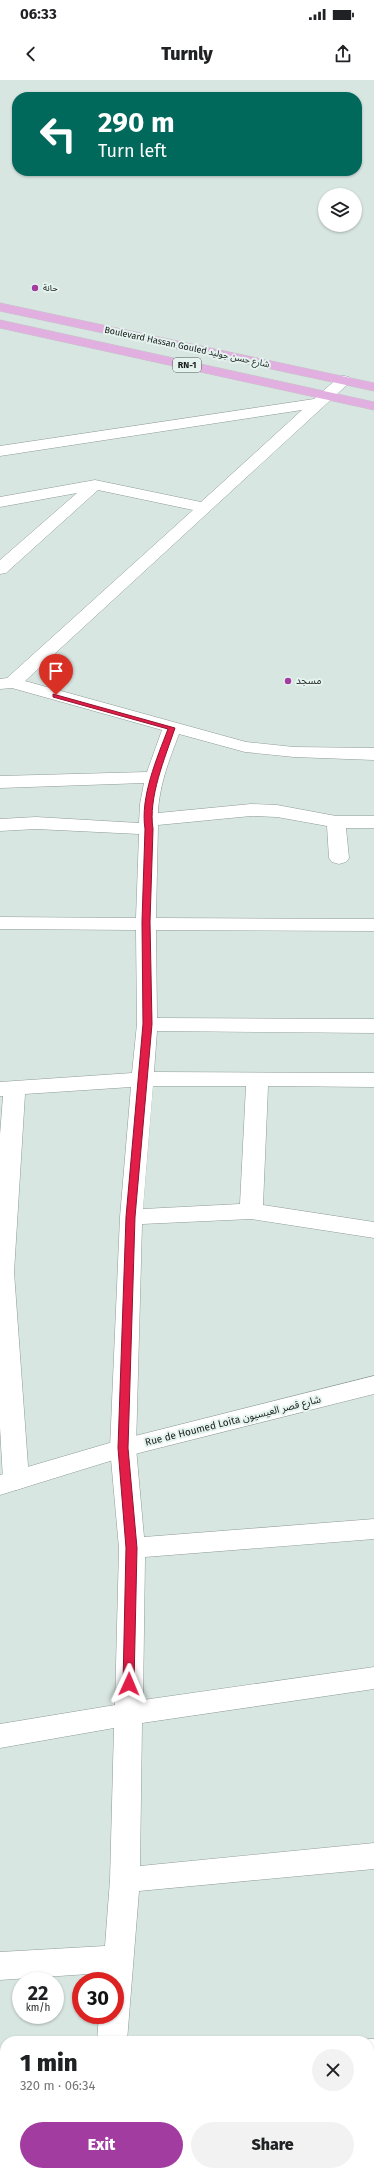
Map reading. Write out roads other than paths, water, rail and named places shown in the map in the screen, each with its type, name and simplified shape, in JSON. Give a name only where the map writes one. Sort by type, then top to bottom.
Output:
[{"type":"main road","name":"Boulevard Hassan Gouled شارع حسن جوليد","points":[[0,307],[374,387]]},
{"type":"main road","name":"Boulevard Hassan Gouled شارع حسن جوليد","points":[[0,324],[322,399],[374,406]]},
{"type":"street","points":[[6,684],[344,380]]},
{"type":"street","points":[[0,451],[322,399]]},
{"type":"street","points":[[0,502],[95,485],[204,507]]},
{"type":"street","points":[[0,569],[95,485]]},
{"type":"street","points":[[6,684],[245,748],[294,752],[374,754]]},
{"type":"street","points":[[118,1972],[125,1880],[132,1548],[123,1448],[131,1217],[147,1024],[146,922],[148,824],[154,777],[172,728]]},
{"type":"street","points":[[0,782],[154,777]]},
{"type":"street","points":[[0,825],[36,823],[148,824],[251,810],[277,811],[336,822],[374,822]]},
{"type":"street","points":[[336,822],[339,858]]},
{"type":"street","points":[[0,923],[146,922],[374,925]]},
{"type":"street","points":[[147,1024],[374,1026]]},
{"type":"street","points":[[8,1482],[2,1272],[7,1089],[143,1080],[374,1080]]},
{"type":"street","points":[[251,1211],[257,1080]]},
{"type":"street","points":[[131,1217],[251,1211],[374,1230]]},
{"type":"street","name":"Rue de Houmed Loita شارع قصر العيسيون","points":[[8,1482],[123,1448],[374,1385]]},
{"type":"street","points":[[132,1548],[374,1529]]},
{"type":"street","points":[[0,1736],[128,1714],[374,1678]]},
{"type":"street","points":[[125,1880],[374,1856]]},
{"type":"street","points":[[0,1966],[119,1959]]},
{"type":"street","points":[[112,2036],[113,2024]]},
{"type":"place","name":"حانة","points":[[35,288]]},
{"type":"place","name":"مسجد","points":[[288,681]]}]
